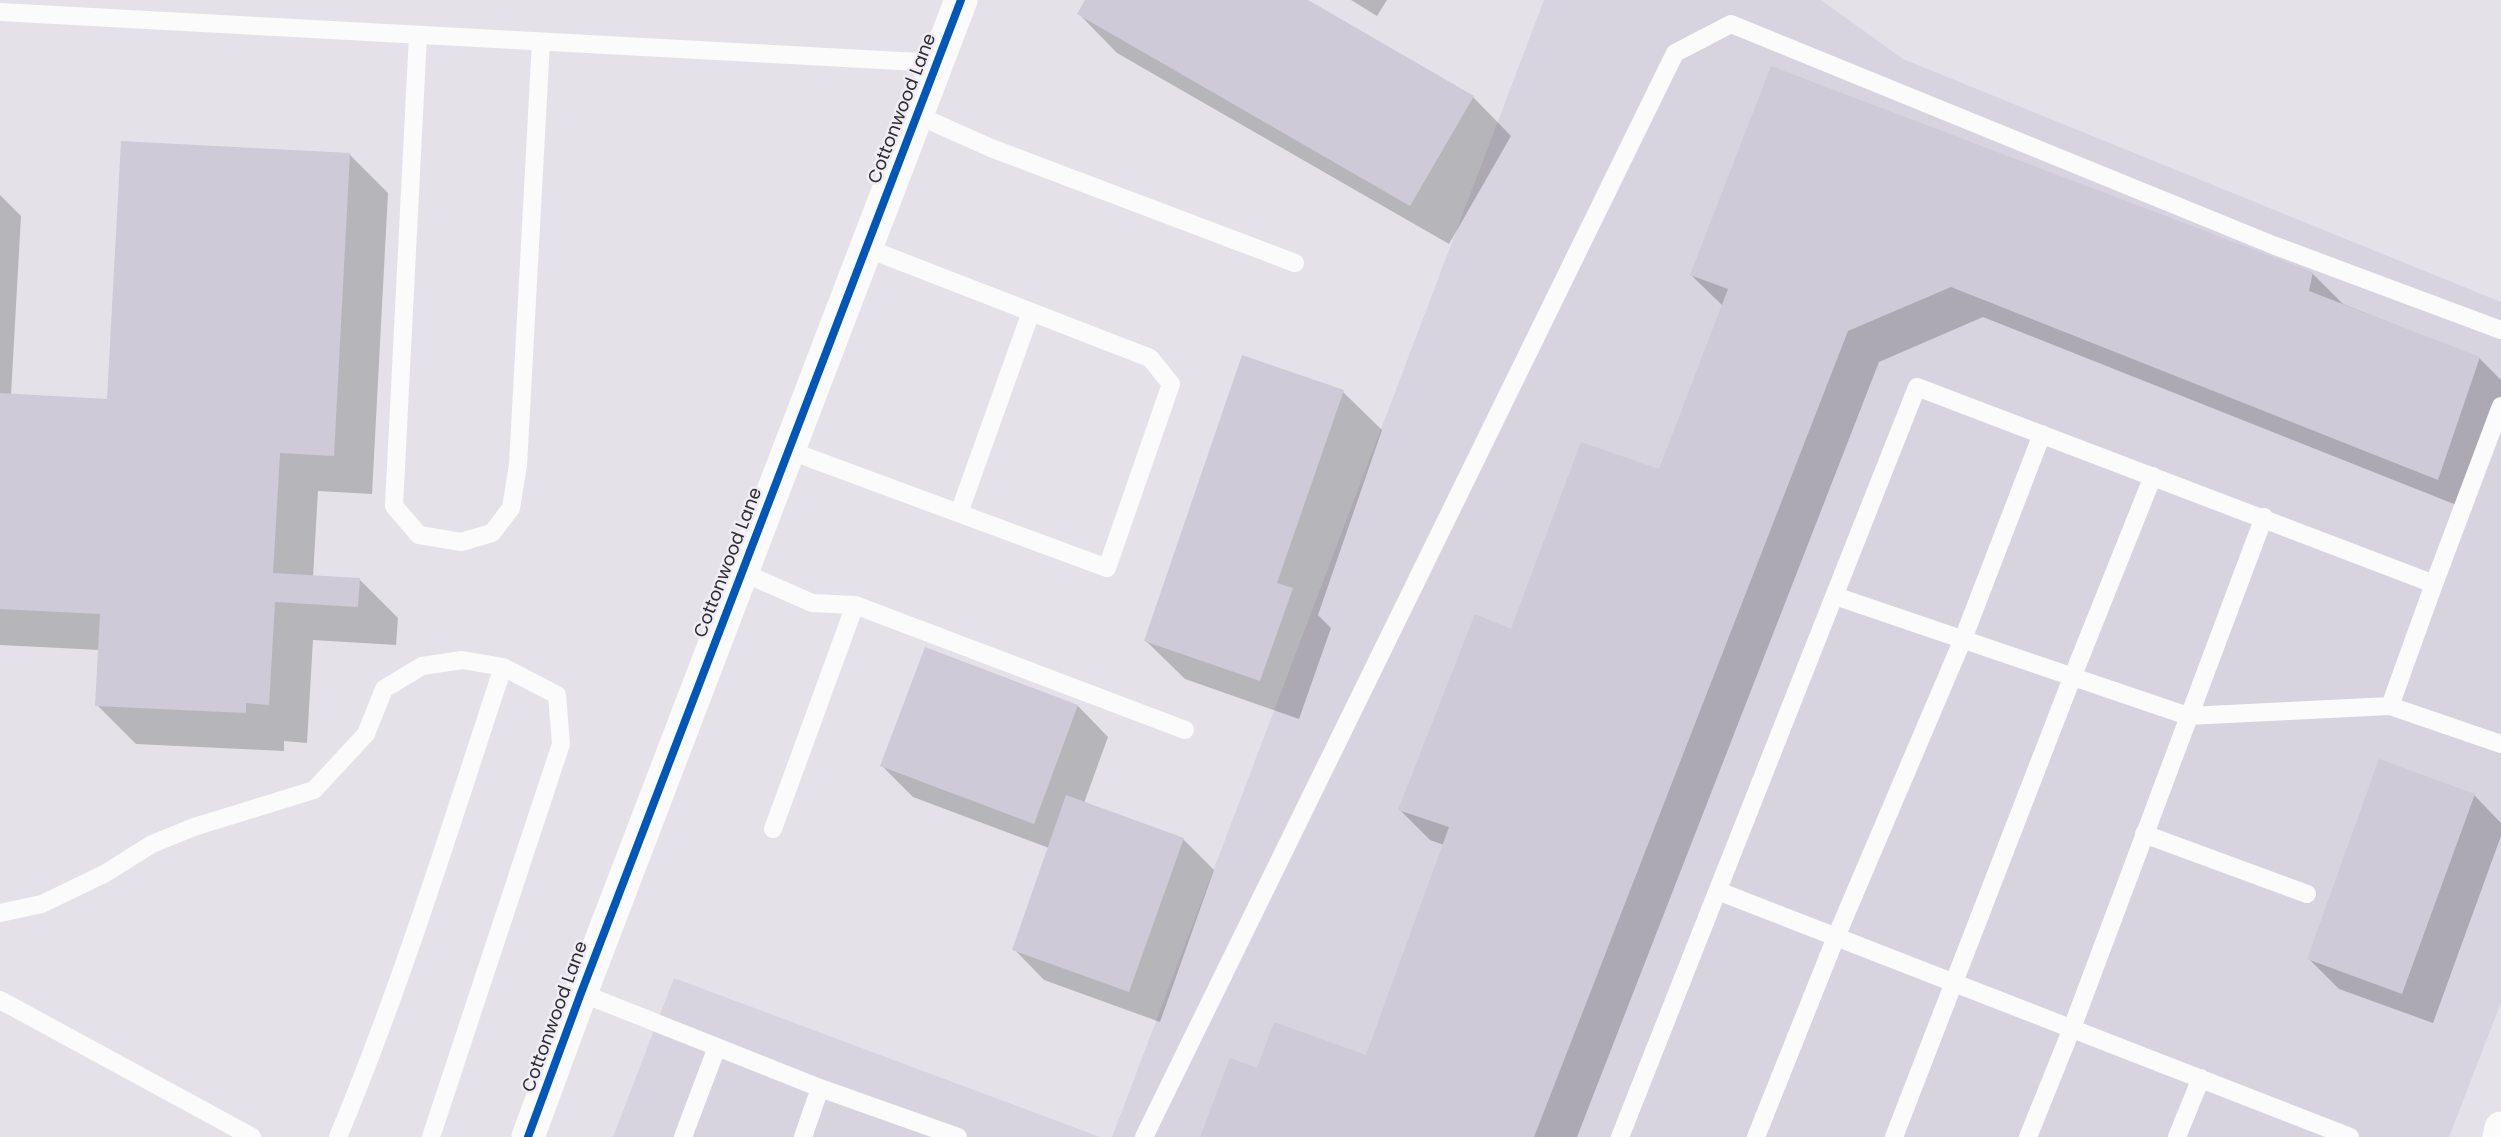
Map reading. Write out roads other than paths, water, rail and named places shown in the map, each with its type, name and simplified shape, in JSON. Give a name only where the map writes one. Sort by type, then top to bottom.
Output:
[{"type":"street","name":"Cottonwood Lane","points":[[528,1137],[961,0]]},
{"type":"street","points":[[2499,1137],[2501,1128]]},
{"type":"lane","points":[[0,12],[937,63]]},
{"type":"lane","points":[[1144,1137],[1675,53],[1731,24],[2273,245],[2501,330]]},
{"type":"lane","points":[[418,35],[394,506],[419,535],[461,542],[492,533],[511,508],[518,465],[541,42]]},
{"type":"lane","points":[[917,115],[991,148],[1295,263]]},
{"type":"lane","points":[[788,450],[1107,568],[1171,384],[1150,357],[866,248]]},
{"type":"lane","points":[[959,513],[1031,312]]},
{"type":"lane","points":[[1620,1137],[1917,387],[2264,517],[2434,584]]},
{"type":"lane","points":[[2390,706],[2501,406]]},
{"type":"lane","points":[[1756,1137],[1836,937],[1963,639],[2042,434]]},
{"type":"lane","points":[[1894,1137],[2153,476]]},
{"type":"lane","points":[[2028,1137],[2072,1028],[2264,517]]},
{"type":"lane","points":[[742,572],[812,603],[855,605],[1185,729]]},
{"type":"lane","points":[[1835,596],[2188,716],[2390,706],[2501,744]]},
{"type":"lane","points":[[773,829],[855,605]]},
{"type":"lane","points":[[0,914],[42,904],[106,873],[152,844],[194,827],[314,790],[366,734],[384,689],[422,666],[462,660],[503,667],[556,695],[561,744],[432,1137]]},
{"type":"lane","points":[[338,1137],[415,934],[503,667]]},
{"type":"lane","points":[[2144,834],[2307,894]]},
{"type":"lane","points":[[1718,891],[2350,1137]]},
{"type":"lane","points":[[581,993],[924,1131],[958,1137]]},
{"type":"lane","points":[[0,1000],[252,1137]]},
{"type":"lane","points":[[683,1137],[717,1047]]},
{"type":"lane","points":[[2177,1137],[2201,1078]]},
{"type":"lane","points":[[802,1137],[820,1088]]}]
